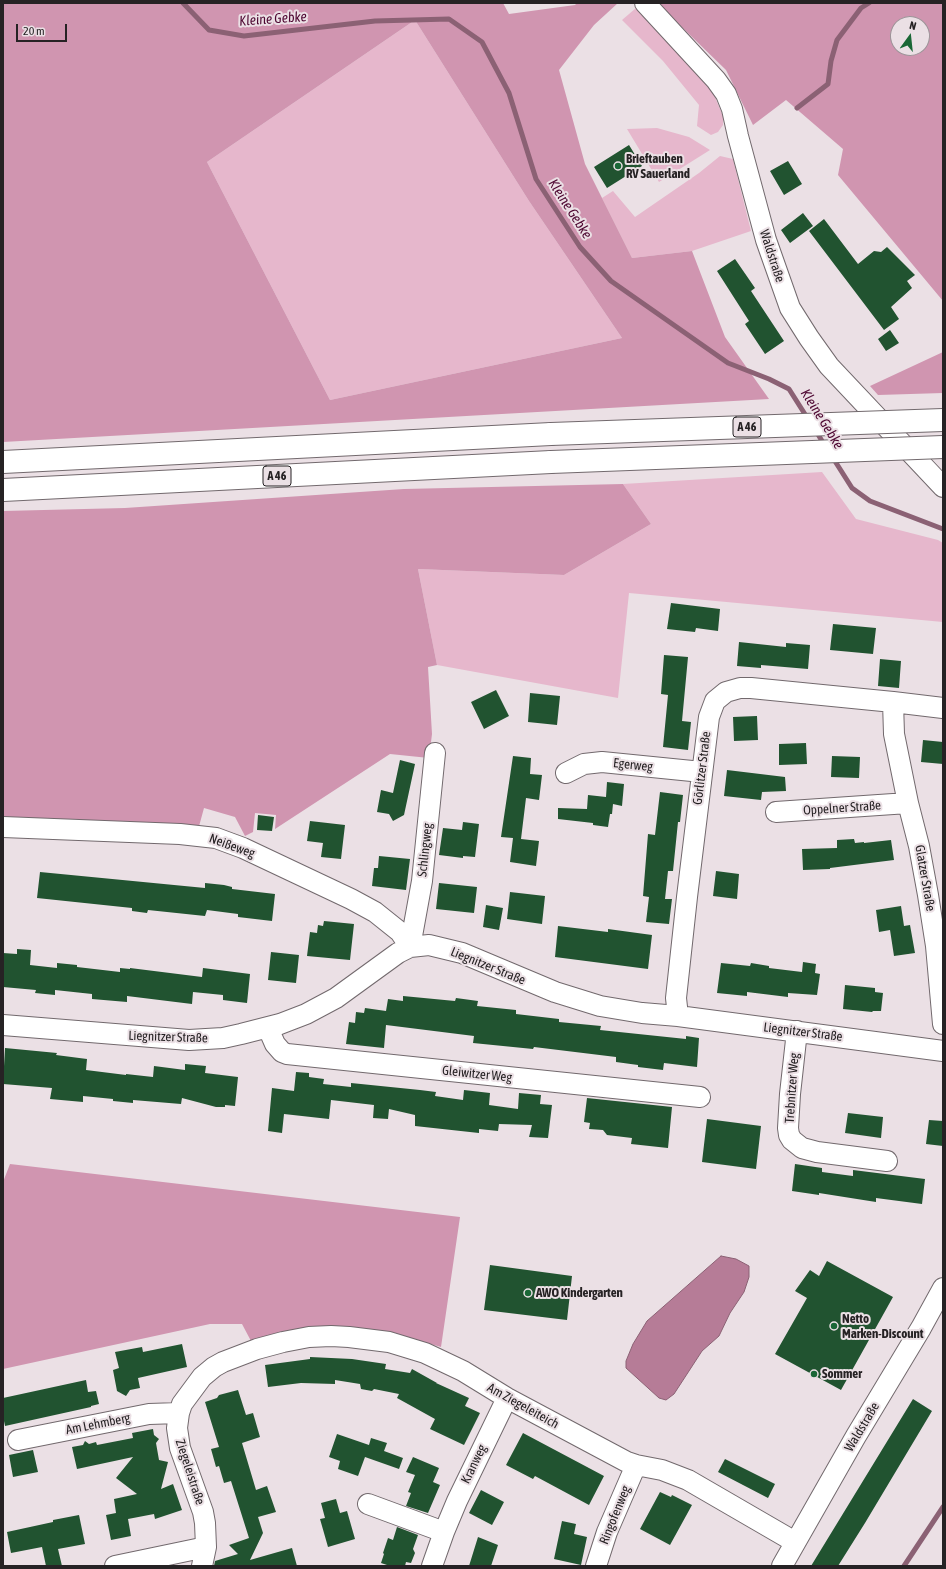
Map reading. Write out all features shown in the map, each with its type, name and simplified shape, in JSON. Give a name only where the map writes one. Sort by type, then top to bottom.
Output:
[{"type":"highway","name":"A 46","points":[[3,462],[551,434],[943,420]]},
{"type":"highway","name":"A 46","points":[[3,490],[551,462],[943,447]]},
{"type":"street","name":"Waldstraße","points":[[646,3],[716,80],[726,94],[732,109],[766,240],[790,308],[809,338],[830,366],[943,487]]},
{"type":"street","name":"Görlitzer Straße","points":[[678,1016],[676,998],[702,772],[709,717],[715,701],[726,692],[740,688],[751,688],[943,708]]},
{"type":"street","name":"Glatzer Straße","points":[[893,702],[894,734],[908,803],[919,846],[936,946],[943,1024]]},
{"type":"street","name":"Schlingweg","points":[[410,947],[422,881],[435,753]]},
{"type":"street","name":"Egerweg","points":[[566,773],[584,764],[602,762],[702,772]]},
{"type":"street","name":"Oppelner Straße","points":[[776,812],[908,803]]},
{"type":"street","name":"Neißeweg","points":[[3,828],[172,834],[216,838],[243,848],[351,899],[375,912],[400,932],[410,947]]},
{"type":"street","name":"Liegnitzer Straße","points":[[3,1025],[189,1040],[223,1038],[268,1028],[293,1020],[336,998],[398,953],[410,947],[428,945],[451,950],[537,986],[587,1002],[642,1013],[678,1016],[943,1051]]},
{"type":"street","name":"Gleiwitzer Weg","points":[[268,1028],[275,1044],[282,1052],[287,1054],[700,1097]]},
{"type":"street","name":"Trebnitzer Weg","points":[[797,1032],[789,1101],[788,1128],[789,1135],[792,1140],[802,1148],[817,1152],[887,1160]]},
{"type":"street","name":"Waldstraße","points":[[782,1566],[943,1288]]},
{"type":"street","name":"Am Ziegeleiteich","points":[[236,1358],[257,1349],[308,1337],[349,1336],[389,1342],[425,1353],[463,1371],[507,1398],[636,1465],[662,1470],[688,1480],[795,1542]]},
{"type":"street","name":"Ziegeleistraße","points":[[204,1557],[205,1524],[203,1512],[180,1448],[177,1421],[178,1413],[187,1396],[205,1374],[214,1367],[236,1358]]},
{"type":"street","name":"Kranweg","points":[[432,1566],[444,1532],[466,1481],[507,1398]]},
{"type":"street","name":"Am Lehmberg","points":[[18,1440],[149,1414],[178,1413]]},
{"type":"street","name":"Ringofenweg","points":[[596,1566],[609,1526],[636,1465]]},
{"type":"street","points":[[368,1504],[444,1532]]},
{"type":"street","points":[[115,1566],[204,1557]]},
{"type":"shaded area","points":[[3,3],[503,3],[509,14],[575,5],[577,3],[618,3],[594,25],[559,70],[585,164],[632,258],[692,251],[725,337],[769,399],[3,442]],"holes":[[[415,20],[529,201],[622,338],[330,400],[207,162]]]},
{"type":"shaded area","points":[[657,3],[943,3],[943,301],[838,175],[843,149],[786,100],[753,125],[726,70]]},
{"type":"shaded area","points":[[636,8],[709,83],[723,116],[723,125],[718,132],[711,135],[697,126],[699,105],[663,61],[622,20]]},
{"type":"shaded area","points":[[415,20],[529,201],[622,338],[330,400],[207,162]]},
{"type":"shaded area","points":[[657,128],[689,137],[710,150],[659,182],[627,129]]},
{"type":"shaded area","points":[[720,156],[733,159],[751,231],[692,251],[632,258],[602,198],[613,191],[635,217],[699,173]]},
{"type":"shaded area","points":[[943,352],[943,393],[878,395],[870,386]]},
{"type":"shaded area","points":[[822,472],[856,519],[938,540],[943,543],[943,622],[629,593],[618,698],[437,665],[418,569],[564,575],[651,524],[623,484]]},
{"type":"shaded area","points":[[623,484],[651,524],[564,575],[418,569],[437,665],[428,667],[432,734],[429,758],[390,754],[275,829],[276,815],[255,813],[253,832],[245,836],[235,817],[204,808],[198,830],[3,822],[3,511],[125,508],[404,489]]},
{"type":"shaded area","points":[[10,1164],[460,1217],[441,1347],[389,1332],[351,1327],[309,1328],[280,1332],[251,1341],[242,1324],[210,1324],[3,1369],[3,1182]]},
{"type":"shaded area","points":[[721,1256],[736,1259],[749,1266],[749,1277],[744,1292],[730,1313],[719,1336],[702,1351],[674,1394],[666,1400],[659,1398],[626,1368],[626,1361],[633,1344],[647,1321]]},
{"type":"building","name":"Brieftauben RV Sauerland","points":[[629,145],[642,166],[607,188],[594,167]]},
{"type":"building","points":[[788,161],[802,184],[784,195],[770,171]]},
{"type":"building","points":[[803,213],[813,226],[790,243],[781,230]]},
{"type":"building","points":[[824,219],[858,264],[874,251],[881,252],[887,247],[915,275],[907,281],[912,288],[891,307],[899,319],[884,330],[809,231]]},
{"type":"building","points":[[735,259],[755,288],[751,291],[784,341],[765,354],[745,324],[749,321],[717,271]]},
{"type":"building","points":[[890,330],[899,343],[886,351],[878,339]]},
{"type":"building","points":[[671,603],[720,609],[718,631],[696,628],[695,632],[667,629]]},
{"type":"building","points":[[833,624],[876,628],[873,654],[830,650]]},
{"type":"building","points":[[739,642],[786,647],[786,643],[810,645],[808,669],[761,665],[761,668],[737,666]]},
{"type":"building","points":[[664,655],[688,657],[682,721],[691,722],[688,750],[663,747],[668,695],[661,694]]},
{"type":"building","points":[[880,659],[901,661],[899,688],[878,686]]},
{"type":"building","points":[[496,690],[509,716],[484,729],[471,702]]},
{"type":"building","points":[[530,693],[560,696],[557,725],[528,722]]},
{"type":"building","points":[[757,716],[758,740],[734,741],[733,717]]},
{"type":"building","points":[[923,740],[943,742],[943,764],[921,762]]},
{"type":"building","points":[[806,743],[807,764],[779,765],[779,744]]},
{"type":"building","points":[[513,756],[531,758],[530,774],[542,775],[539,800],[526,798],[521,839],[539,841],[536,866],[510,862],[513,838],[501,837]]},
{"type":"building","points":[[832,756],[860,757],[859,778],[831,777]]},
{"type":"building","points":[[400,760],[415,764],[404,815],[393,821],[389,814],[377,812],[381,790],[393,793]]},
{"type":"building","points":[[727,770],[785,777],[786,791],[762,792],[761,800],[724,796]]},
{"type":"building","points":[[607,782],[624,784],[622,806],[613,804],[608,827],[593,825],[593,823],[558,819],[558,808],[587,809],[588,795],[606,797]]},
{"type":"building","points":[[660,792],[683,795],[680,822],[678,822],[673,871],[668,871],[665,899],[672,899],[669,924],[646,922],[649,897],[643,896],[648,834],[655,835]]},
{"type":"building","points":[[258,815],[274,817],[272,831],[257,830]]},
{"type":"building","points":[[310,821],[345,825],[341,859],[321,857],[323,843],[307,841]]},
{"type":"building","points":[[463,822],[479,824],[475,857],[463,856],[463,858],[439,855],[443,828],[462,830]]},
{"type":"building","points":[[854,839],[855,843],[891,840],[894,860],[830,869],[803,870],[802,849],[837,848],[837,840]]},
{"type":"building","points":[[379,856],[410,859],[406,890],[372,886],[374,868],[378,868]]},
{"type":"building","points":[[716,871],[739,874],[737,899],[713,896]]},
{"type":"building","points":[[40,872],[205,888],[205,883],[224,885],[232,887],[232,889],[275,894],[272,921],[238,917],[238,914],[207,910],[205,916],[148,910],[147,913],[132,911],[132,908],[37,898]]},
{"type":"building","points":[[439,883],[477,887],[474,913],[436,909]]},
{"type":"building","points":[[510,892],[545,896],[542,924],[507,919]]},
{"type":"building","points":[[486,905],[503,908],[499,930],[483,927]]},
{"type":"building","points":[[901,906],[904,926],[910,925],[915,953],[894,956],[890,930],[879,932],[876,910]]},
{"type":"building","points":[[324,921],[354,924],[350,960],[307,956],[310,932],[317,933],[318,925],[323,926]]},
{"type":"building","points":[[558,926],[608,932],[608,929],[652,935],[648,969],[555,957]]},
{"type":"building","points":[[17,949],[31,950],[30,965],[57,968],[57,963],[120,972],[120,968],[130,968],[202,977],[203,968],[250,974],[247,1003],[223,1000],[223,995],[193,992],[192,1004],[127,996],[127,1002],[92,999],[92,994],[55,990],[55,995],[35,993],[36,990],[3,987],[3,953],[17,954]]},
{"type":"building","points":[[271,952],[299,955],[296,983],[268,980]]},
{"type":"building","points":[[803,962],[816,964],[815,973],[820,974],[817,995],[788,993],[788,997],[747,992],[747,996],[717,993],[721,963],[750,966],[751,963],[769,966],[769,968],[802,972]]},
{"type":"building","points":[[845,985],[875,988],[875,992],[883,993],[881,1011],[872,1012],[843,1009]]},
{"type":"building","points":[[403,996],[455,1001],[456,998],[478,1001],[477,1006],[516,1010],[516,1014],[559,1019],[559,1022],[601,1026],[600,1030],[686,1039],[686,1036],[699,1038],[697,1067],[664,1063],[663,1070],[638,1067],[638,1065],[616,1062],[616,1057],[534,1047],[533,1049],[473,1043],[474,1036],[386,1025],[384,1048],[346,1044],[349,1022],[355,1023],[356,1012],[364,1013],[365,1008],[386,1011],[388,999],[403,1001]]},
{"type":"building","points":[[5,1048],[57,1053],[56,1055],[87,1059],[86,1070],[126,1075],[153,1077],[154,1066],[185,1070],[185,1064],[206,1066],[205,1073],[238,1077],[235,1106],[225,1105],[225,1107],[216,1107],[182,1098],[181,1104],[133,1100],[133,1103],[83,1096],[83,1102],[50,1099],[52,1088],[3,1084]]},
{"type":"building","points":[[296,1072],[309,1073],[309,1077],[324,1079],[323,1084],[351,1087],[351,1083],[420,1090],[436,1092],[435,1096],[463,1100],[464,1090],[490,1093],[489,1105],[518,1109],[519,1093],[541,1095],[540,1104],[552,1105],[548,1138],[529,1137],[532,1125],[499,1124],[498,1131],[479,1129],[479,1133],[415,1126],[415,1115],[389,1109],[388,1119],[373,1118],[374,1105],[331,1100],[329,1119],[284,1114],[282,1133],[268,1131],[272,1088],[294,1091]]},
{"type":"building","points":[[587,1098],[672,1107],[668,1148],[631,1144],[632,1138],[607,1135],[603,1130],[589,1129],[590,1123],[584,1122]]},
{"type":"building","points":[[848,1113],[883,1117],[881,1138],[845,1133]]},
{"type":"building","points":[[707,1119],[761,1126],[756,1169],[702,1162]]},
{"type":"building","points":[[929,1120],[943,1121],[943,1146],[926,1144]]},
{"type":"building","points":[[795,1164],[822,1168],[822,1172],[853,1176],[853,1170],[925,1179],[922,1204],[876,1198],[876,1202],[819,1193],[819,1195],[792,1191]]},
{"type":"building","name":"Netto Marken-Discount","points":[[827,1261],[893,1297],[841,1390],[775,1354],[807,1298],[795,1291],[810,1270],[819,1276]]},
{"type":"building","name":"AWO Kindergarten","points":[[490,1265],[572,1276],[567,1320],[484,1310]]},
{"type":"building","points":[[182,1344],[187,1367],[138,1378],[140,1388],[130,1390],[126,1396],[117,1391],[113,1370],[119,1368],[115,1352],[142,1347],[143,1352]]},
{"type":"building","points":[[310,1357],[352,1359],[386,1364],[385,1369],[410,1373],[412,1369],[436,1383],[469,1398],[465,1406],[480,1413],[464,1445],[430,1429],[435,1419],[397,1398],[399,1394],[374,1389],[372,1391],[361,1389],[360,1384],[335,1380],[335,1384],[301,1383],[268,1387],[265,1365],[310,1359]]},
{"type":"building","points":[[86,1380],[88,1392],[96,1391],[99,1404],[5,1426],[3,1416],[3,1398]]},
{"type":"building","points":[[238,1390],[246,1415],[253,1413],[260,1437],[242,1443],[256,1490],[267,1486],[276,1512],[258,1517],[263,1533],[250,1560],[292,1548],[297,1566],[214,1566],[215,1561],[238,1554],[229,1545],[249,1538],[231,1481],[224,1483],[219,1466],[216,1467],[211,1449],[219,1447],[205,1402],[217,1398],[219,1395]]},
{"type":"building","points":[[913,1399],[932,1411],[865,1523],[838,1566],[811,1566]]},
{"type":"building","points":[[153,1429],[154,1435],[159,1439],[156,1443],[159,1460],[168,1462],[161,1489],[173,1484],[182,1510],[155,1519],[154,1514],[128,1519],[131,1536],[111,1540],[106,1515],[116,1513],[114,1499],[137,1494],[116,1478],[133,1457],[77,1469],[72,1447],[83,1445],[85,1441],[89,1444],[96,1442],[97,1445],[133,1438],[132,1433]]},
{"type":"building","points":[[523,1433],[604,1476],[589,1505],[535,1476],[533,1479],[506,1465]]},
{"type":"building","points":[[337,1434],[369,1445],[371,1438],[387,1443],[384,1451],[403,1458],[399,1469],[365,1457],[358,1476],[338,1469],[340,1461],[329,1457]]},
{"type":"building","points":[[33,1450],[38,1472],[13,1477],[9,1455]]},
{"type":"building","points":[[413,1457],[439,1468],[433,1482],[440,1485],[428,1513],[406,1506],[411,1493],[408,1492],[415,1475],[406,1472]]},
{"type":"building","points":[[725,1459],[775,1484],[768,1498],[718,1472]]},
{"type":"building","points":[[481,1490],[504,1502],[492,1525],[469,1513]]},
{"type":"building","points":[[660,1492],[671,1497],[672,1495],[692,1505],[670,1545],[640,1529]]},
{"type":"building","points":[[336,1499],[340,1513],[347,1511],[355,1539],[328,1547],[320,1519],[325,1518],[321,1503]]},
{"type":"building","points":[[79,1515],[85,1544],[58,1549],[62,1566],[46,1566],[42,1547],[11,1553],[7,1532]]},
{"type":"building","points":[[562,1521],[576,1524],[574,1534],[587,1537],[581,1565],[554,1559]]},
{"type":"building","points":[[397,1527],[418,1535],[413,1549],[415,1553],[411,1563],[406,1562],[405,1566],[390,1566],[381,1563],[388,1538],[393,1540]]},
{"type":"building","points":[[478,1537],[498,1545],[491,1566],[469,1566]]},
{"type":"waterway","name":"Kleine Gebke","points":[[183,3],[209,30],[244,36],[375,21],[449,19],[482,42],[509,93],[536,179],[580,247],[611,281],[728,363],[769,379],[789,389],[808,419]]},
{"type":"waterway","points":[[797,108],[828,84],[831,61],[837,40],[861,8],[869,3]]},
{"type":"waterway","name":"Kleine Gebke","points":[[816,431],[825,446]]},
{"type":"waterway","name":"Kleine Gebke","points":[[833,458],[852,488],[870,501],[943,529]]},
{"type":"waterway","name":"Kleine Gebke","points":[[904,1566],[943,1507]]},
{"type":"place","name":"Brieftauben RV Sauerland","points":[[618,166]]},
{"type":"place","name":"AWO Kindergarten","points":[[528,1293]]},
{"type":"place","name":"Netto Marken-Discount","points":[[834,1326]]},
{"type":"place","name":"Sommer","points":[[814,1374]]}]
